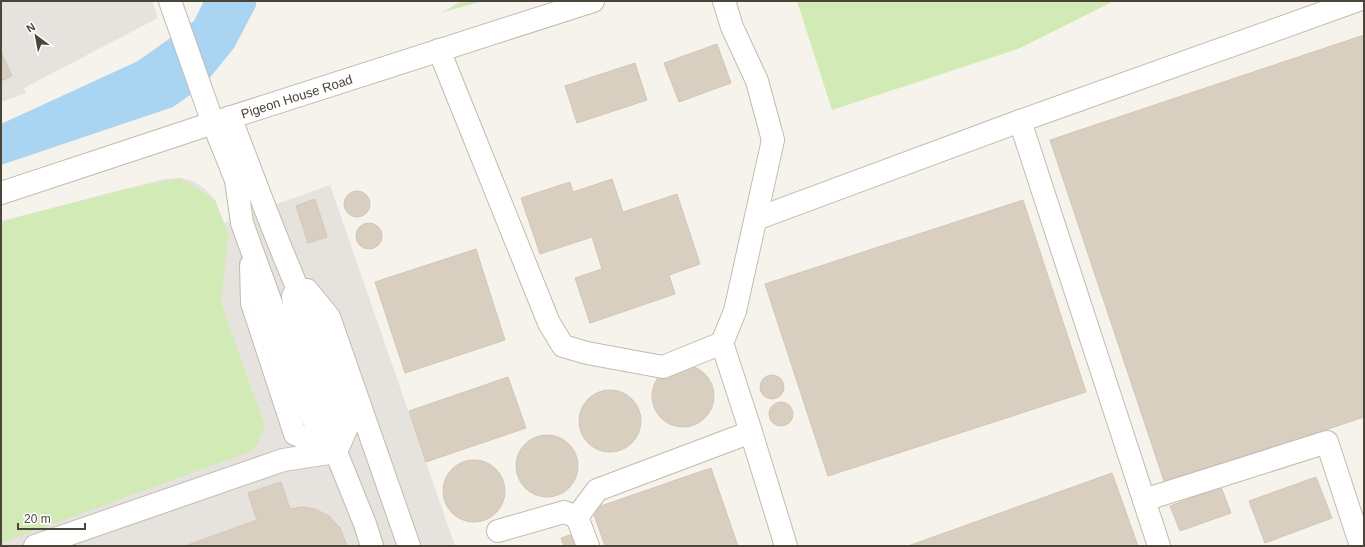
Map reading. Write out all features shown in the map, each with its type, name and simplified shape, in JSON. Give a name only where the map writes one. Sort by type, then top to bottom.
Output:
[{"type":"street","name":"Pigeon House Road","points":[[1,193],[221,120],[593,1]]},
{"type":"street","points":[[724,1],[732,26],[757,82],[773,140],[735,311],[722,343],[786,546]]},
{"type":"street","points":[[756,219],[1020,121],[1356,1]]},
{"type":"street","points":[[172,6],[202,94],[221,120],[313,322],[305,351],[312,416],[321,435],[336,452],[365,524],[372,546]]},
{"type":"street","points":[[439,50],[549,324],[563,346],[587,353],[663,367],[722,343]]},
{"type":"street","points":[[221,120],[236,180],[242,223],[270,301],[305,351],[334,407],[348,425],[336,452]]},
{"type":"street","points":[[1020,121],[1159,546]]},
{"type":"street","points":[[251,248],[252,303],[295,434],[336,452]]},
{"type":"street","points":[[289,267],[329,317],[409,546]]},
{"type":"street","points":[[577,517],[597,490],[751,432]]},
{"type":"street","points":[[1144,500],[1327,442],[1355,544]]},
{"type":"street","points":[[35,546],[283,460],[336,452]]},
{"type":"street","points":[[498,531],[564,512],[577,517],[588,546]]},
{"type":"shaded area","points":[[1,1],[152,1],[158,18],[24,88],[26,93],[1,102]]},
{"type":"shaded area","points":[[180,178],[193,181],[205,189],[215,200],[224,223],[330,185],[455,546],[1,546],[1,221],[164,179]]},
{"type":"green space","points":[[462,1],[483,1],[441,13]]},
{"type":"green space","points":[[797,1],[1114,1],[1018,49],[832,110]]},
{"type":"green space","points":[[180,178],[215,200],[228,234],[221,303],[265,427],[254,450],[1,543],[1,222],[118,191]]},
{"type":"water","points":[[204,1],[256,1],[256,6],[234,48],[203,86],[173,107],[1,165],[1,124],[138,61],[194,21]]},
{"type":"building","points":[[1364,35],[1364,417],[1165,484],[1050,140]]},
{"type":"building","points":[[717,44],[731,83],[679,102],[664,63]]},
{"type":"building","points":[[1,52],[12,76],[1,81]]},
{"type":"building","points":[[635,63],[647,100],[577,123],[565,86]]},
{"type":"building","points":[[612,179],[623,212],[677,194],[700,264],[669,275],[675,294],[590,323],[575,278],[602,269],[592,237],[540,254],[521,198],[570,182],[573,192]]},
{"type":"building","points":[[357,191],[366,195],[370,204],[366,213],[357,217],[348,213],[344,204],[348,195]]},
{"type":"building","points":[[315,199],[327,237],[308,243],[296,206]]},
{"type":"building","points":[[1023,200],[1086,392],[828,476],[765,284]]},
{"type":"building","points":[[369,223],[378,227],[382,236],[378,245],[369,249],[360,245],[356,236],[360,227]]},
{"type":"building","points":[[476,249],[505,340],[405,373],[375,282]]},
{"type":"building","points":[[683,365],[700,370],[705,374],[709,379],[714,396],[709,413],[705,418],[700,422],[683,427],[666,422],[661,418],[657,413],[652,396],[657,379],[661,374],[666,370]]},
{"type":"building","points":[[772,375],[777,376],[783,382],[783,392],[777,398],[772,399],[767,398],[761,392],[760,387],[761,382],[767,376]]},
{"type":"building","points":[[508,377],[526,428],[426,462],[409,411]]},
{"type":"building","points":[[610,390],[622,392],[632,399],[639,409],[641,421],[639,433],[632,443],[622,450],[610,452],[598,450],[588,443],[581,433],[579,421],[581,409],[588,399],[598,392]]},
{"type":"building","points":[[781,402],[786,403],[792,409],[792,419],[786,425],[781,426],[776,425],[770,419],[769,414],[770,409],[776,403]]},
{"type":"building","points":[[547,435],[559,437],[569,444],[576,454],[578,466],[576,478],[569,488],[559,495],[547,497],[535,495],[525,488],[518,478],[516,466],[518,454],[525,444],[535,437]]},
{"type":"building","points":[[474,460],[486,462],[496,469],[503,479],[505,491],[503,503],[496,513],[486,520],[474,522],[462,520],[452,513],[445,503],[443,491],[445,479],[452,469],[462,462]]},
{"type":"building","points":[[711,468],[738,546],[605,546],[592,509]]},
{"type":"building","points":[[1112,473],[1138,546],[908,546]]},
{"type":"building","points":[[1316,477],[1332,518],[1265,543],[1249,501]]},
{"type":"building","points":[[281,482],[290,509],[302,507],[315,509],[329,516],[340,528],[347,546],[185,546],[257,520],[248,493]]},
{"type":"building","points":[[1221,487],[1231,513],[1180,531],[1170,506]]},
{"type":"building","points":[[573,534],[577,546],[564,546],[561,538]]}]
